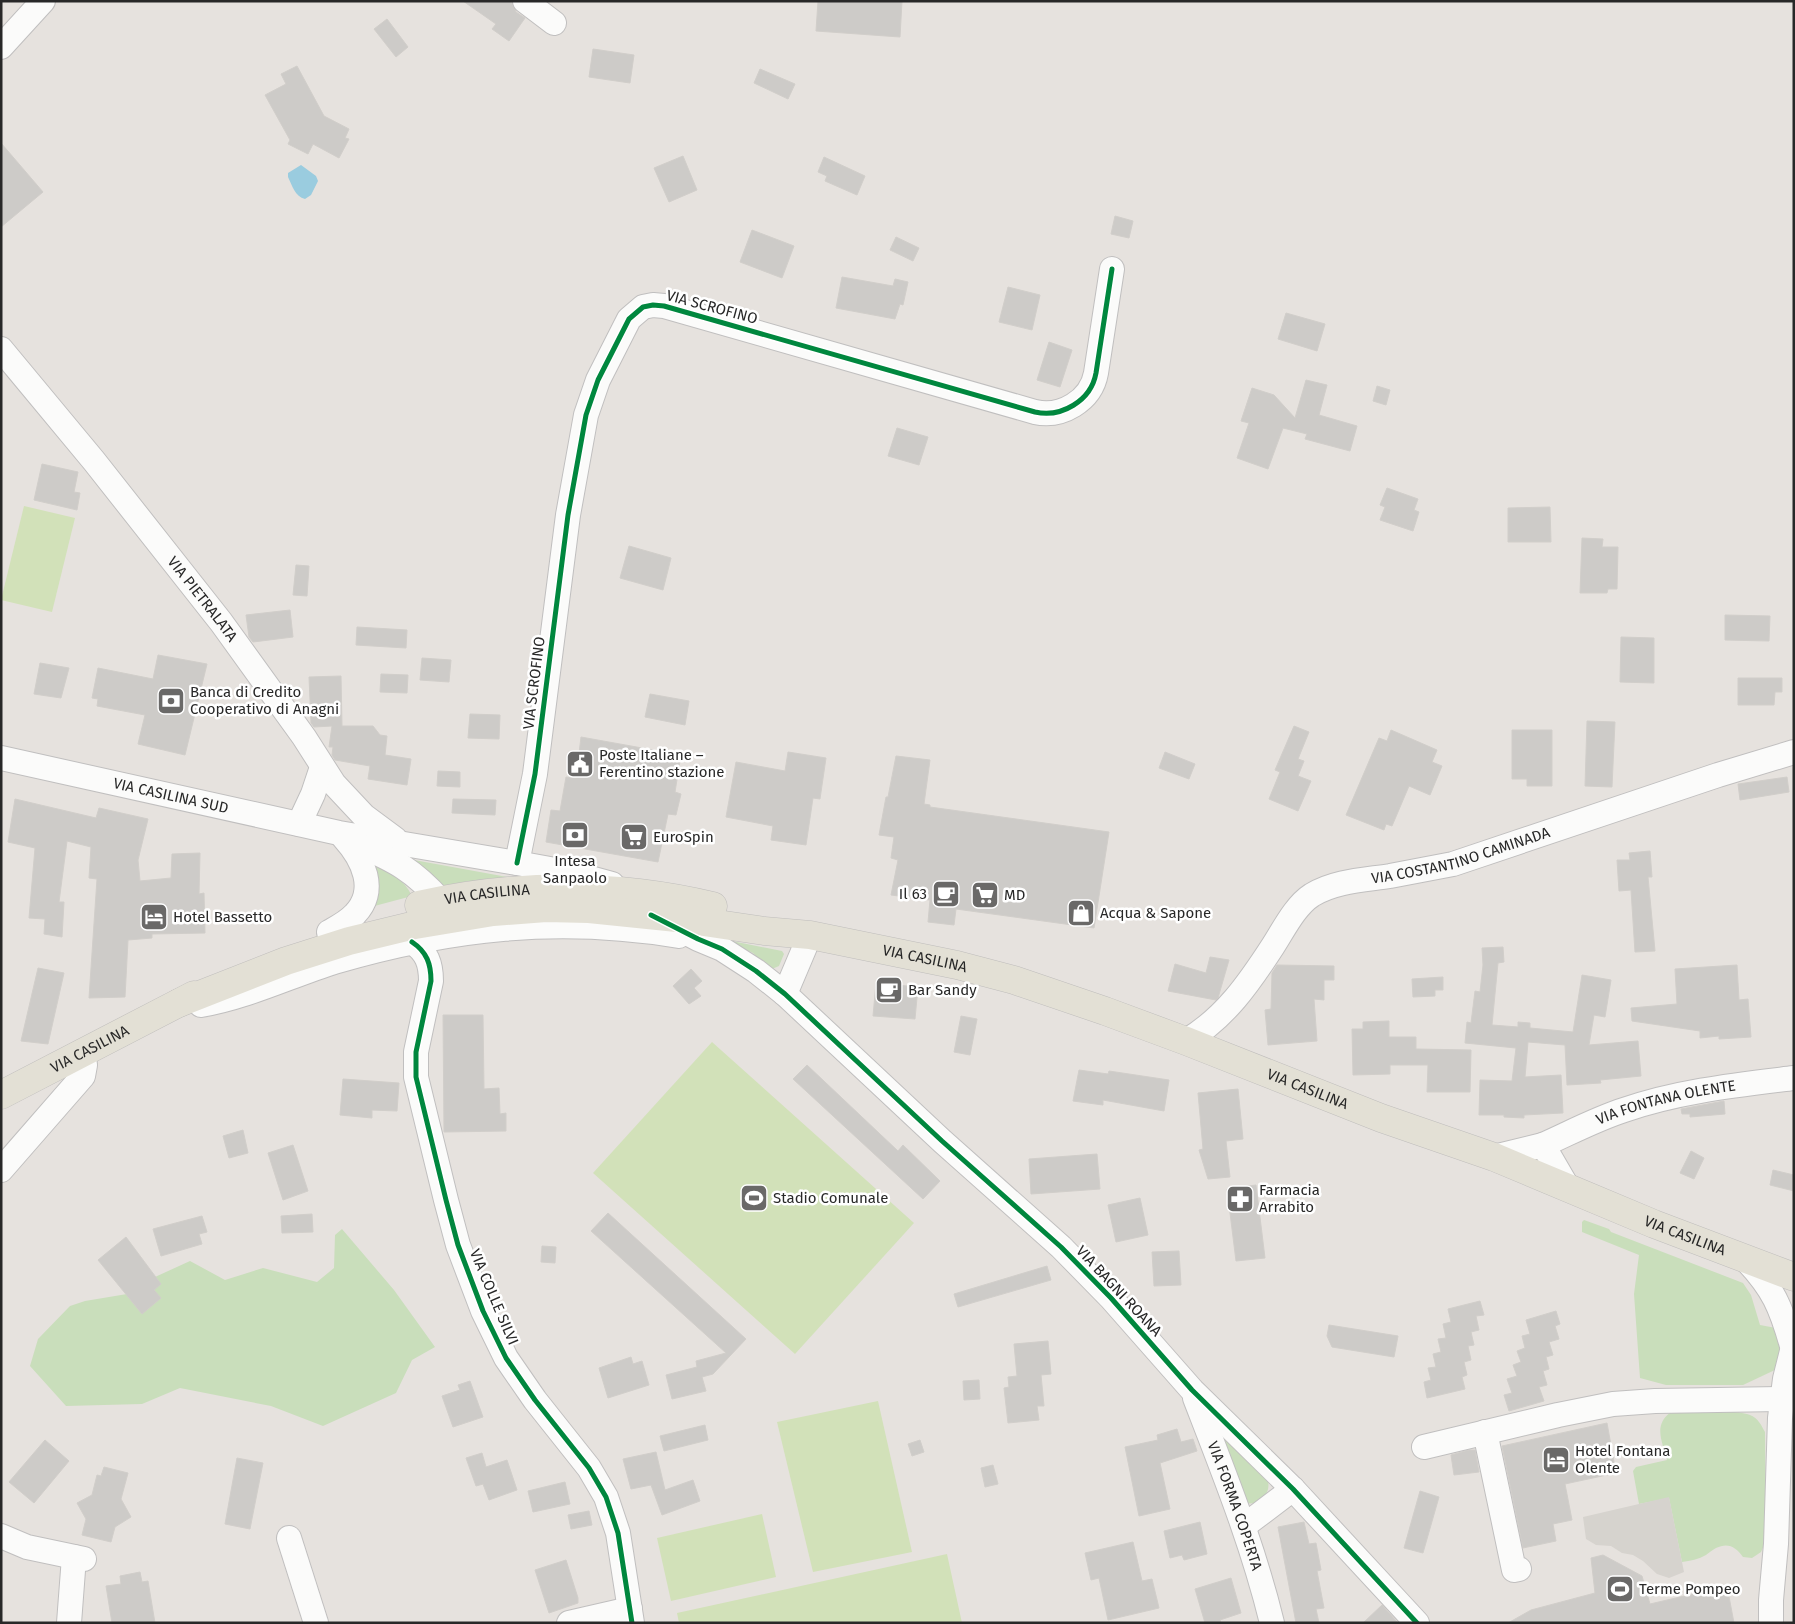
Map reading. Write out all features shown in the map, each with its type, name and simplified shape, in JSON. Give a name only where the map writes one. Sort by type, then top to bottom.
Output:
[{"type":"main road","name":"VIA CASILINA","points":[[1,1095],[259,961],[329,932],[390,912],[440,900],[544,889],[644,904],[759,931],[810,935],[934,959],[1014,980],[1186,1041],[1374,1115],[1494,1157],[1654,1224],[1794,1277]]},
{"type":"main road","name":"VIA CASILINA","points":[[174,1005],[294,959],[360,938],[473,914],[546,908],[589,908],[644,904]]},
{"type":"street","points":[[1,47],[43,1]]},
{"type":"street","points":[[525,1],[554,23]]},
{"type":"street","name":"VIA SCROFINO","points":[[517,863],[535,774],[568,515],[581,436],[589,404],[598,380],[632,315],[648,306],[664,306],[1034,412],[1048,413],[1074,405],[1088,393],[1092,386],[1096,374],[1112,269]]},
{"type":"street","name":"VIA PIETRALATA","points":[[1,349],[94,461],[221,622],[304,737],[322,767],[348,801],[380,829],[405,844]]},
{"type":"street","name":"VIA COSTANTINO CAMINADA","points":[[1186,1041],[1210,1024],[1230,1006],[1251,980],[1301,905],[1318,892],[1340,884],[1418,872],[1454,864],[1726,772],[1794,752]]},
{"type":"street","name":"VIA CASILINA SUD","points":[[1,758],[299,824],[342,836],[405,844],[597,879],[644,904],[698,939]]},
{"type":"street","points":[[299,824],[313,794],[322,767]]},
{"type":"street","points":[[342,836],[348,801]]},
{"type":"street","points":[[342,836],[405,867],[440,900],[546,908]]},
{"type":"street","points":[[329,932],[354,915],[366,891],[366,878],[363,866],[357,854],[342,836]]},
{"type":"street","points":[[174,1005],[192,1006],[214,1002],[332,963],[412,942],[468,932],[521,927],[583,925],[632,929],[698,939]]},
{"type":"street","points":[[430,982],[448,946],[468,932]]},
{"type":"street","points":[[785,994],[810,935]]},
{"type":"street","name":"VIA BAGNI ROANA","points":[[698,939],[742,960],[785,994],[942,1141],[1078,1264],[1117,1304],[1192,1390],[1293,1489],[1416,1623]]},
{"type":"street","points":[[412,942],[427,957],[431,967],[430,982]]},
{"type":"street","name":"VIA COLLE SILVI","points":[[430,982],[417,1043],[416,1069],[458,1245],[477,1298],[501,1350],[535,1400],[589,1468],[606,1497],[618,1533],[631,1616]]},
{"type":"street","points":[[1,1170],[83,1076],[85,1065],[83,1053]]},
{"type":"street","name":"VIA FONTANA OLENTE","points":[[1494,1157],[1543,1145],[1604,1117],[1651,1102],[1722,1088],[1794,1078]]},
{"type":"street","points":[[1543,1145],[1568,1188]]},
{"type":"street","points":[[1745,1259],[1764,1280],[1775,1297],[1783,1315],[1792,1351],[1782,1399],[1771,1623]]},
{"type":"street","name":"VIA FORMA COPERTA","points":[[1192,1390],[1244,1526],[1259,1572],[1272,1623]]},
{"type":"street","points":[[1424,1447],[1613,1404],[1655,1401],[1782,1399]]},
{"type":"street","points":[[1485,1432],[1514,1570],[1519,1569]]},
{"type":"street","points":[[1244,1526],[1293,1489]]},
{"type":"street","points":[[1,1536],[27,1547],[79,1558],[69,1623]]},
{"type":"street","points":[[290,1538],[316,1623]]},
{"type":"street","points":[[569,1623],[631,1616]]},
{"type":"green space","points":[[24,506],[75,518],[52,612],[1,600]]},
{"type":"green space","points":[[403,858],[530,881],[445,889]]},
{"type":"green space","points":[[370,865],[377,866],[395,875],[405,884],[412,896],[367,908]]},
{"type":"green space","points":[[727,940],[782,951],[784,954],[779,966],[772,969],[766,967],[753,953]]},
{"type":"green space","name":"Stadio Comunale","points":[[712,1042],[914,1223],[795,1354],[593,1173]]},
{"type":"green space","points":[[1584,1220],[1743,1283],[1751,1295],[1760,1325],[1782,1329],[1777,1369],[1743,1385],[1666,1385],[1640,1378],[1634,1294],[1639,1255],[1582,1232],[1582,1222]]},
{"type":"green space","points":[[342,1229],[394,1290],[435,1347],[412,1360],[396,1393],[323,1426],[271,1406],[180,1388],[142,1404],[66,1406],[30,1366],[38,1339],[70,1306],[85,1301],[145,1291],[155,1277],[190,1261],[225,1280],[263,1268],[317,1282],[334,1268],[335,1235]]},
{"type":"green space","points":[[878,1401],[912,1552],[813,1572],[777,1422]]},
{"type":"green space","points":[[1724,1411],[1743,1413],[1756,1418],[1765,1432],[1766,1541],[1761,1552],[1752,1558],[1743,1557],[1735,1548],[1724,1545],[1700,1558],[1682,1562],[1669,1498],[1639,1504],[1633,1471],[1636,1467],[1667,1460],[1660,1434],[1662,1422],[1671,1412]]},
{"type":"green space","points":[[1216,1426],[1268,1481],[1268,1490],[1259,1501],[1246,1503]]},
{"type":"green space","points":[[762,1514],[776,1577],[671,1601],[657,1538]]},
{"type":"green space","points":[[947,1554],[962,1623],[679,1623],[677,1613]]},
{"type":"shaded area","points":[[1669,1497],[1684,1572],[1669,1578],[1657,1574],[1643,1561],[1633,1555],[1622,1553],[1611,1546],[1596,1545],[1586,1539],[1583,1517]]},
{"type":"water","points":[[301,165],[316,176],[318,181],[311,195],[305,199],[296,193],[288,177],[288,173]]},
{"type":"building","points":[[463,1],[511,1],[516,12],[525,18],[509,41],[492,29],[496,24]]},
{"type":"building","points":[[818,1],[902,1],[900,37],[816,31]]},
{"type":"building","points":[[387,19],[408,47],[396,57],[374,29]]},
{"type":"building","points":[[593,49],[634,55],[630,83],[589,77]]},
{"type":"building","points":[[297,66],[324,116],[349,129],[345,138],[349,139],[339,158],[313,144],[308,154],[288,144],[290,140],[265,95],[286,84],[281,74]]},
{"type":"building","points":[[760,69],[795,84],[788,99],[754,83]]},
{"type":"building","points":[[1,143],[43,192],[1,227]]},
{"type":"building","points":[[683,156],[697,190],[669,202],[654,168]]},
{"type":"building","points":[[824,157],[865,176],[857,195],[825,181],[827,176],[818,172]]},
{"type":"building","points":[[1115,216],[1133,221],[1129,238],[1111,234]]},
{"type":"building","points":[[752,230],[794,246],[782,278],[740,262]]},
{"type":"building","points":[[896,237],[919,248],[913,261],[890,250]]},
{"type":"building","points":[[842,277],[893,286],[895,279],[908,282],[903,305],[900,304],[895,319],[836,308]]},
{"type":"building","points":[[1008,287],[1040,295],[1032,330],[999,322]]},
{"type":"building","points":[[1286,313],[1325,324],[1317,351],[1278,339]]},
{"type":"building","points":[[1049,342],[1072,350],[1060,387],[1037,380]]},
{"type":"building","points":[[1306,380],[1327,385],[1319,415],[1357,426],[1350,451],[1305,439],[1307,434],[1283,428],[1268,469],[1237,458],[1249,423],[1241,421],[1252,388],[1274,395],[1295,418]]},
{"type":"building","points":[[1377,386],[1390,390],[1386,405],[1373,401]]},
{"type":"building","points":[[897,428],[928,437],[919,465],[888,456]]},
{"type":"building","points":[[42,464],[78,472],[74,492],[80,493],[77,510],[34,500]]},
{"type":"building","points":[[1387,488],[1418,499],[1414,510],[1419,512],[1413,531],[1380,520],[1385,507],[1380,505]]},
{"type":"building","points":[[1550,507],[1551,542],[1508,542],[1508,508]]},
{"type":"building","points":[[1582,538],[1603,539],[1602,547],[1618,547],[1617,589],[1608,589],[1607,593],[1580,593]]},
{"type":"building","points":[[629,546],[671,558],[663,590],[620,578]]},
{"type":"building","points":[[296,565],[309,566],[307,596],[293,595]]},
{"type":"building","points":[[290,610],[293,637],[253,642],[249,637],[246,615]]},
{"type":"building","points":[[1725,615],[1770,616],[1769,641],[1725,640]]},
{"type":"building","points":[[357,627],[407,630],[406,648],[356,645]]},
{"type":"building","points":[[1621,637],[1654,638],[1654,683],[1620,682]]},
{"type":"building","points":[[158,655],[207,664],[185,755],[138,744],[145,715],[97,706],[98,699],[92,698],[98,668],[153,679]]},
{"type":"building","points":[[422,658],[451,660],[449,682],[420,680]]},
{"type":"building","points":[[40,663],[69,668],[61,698],[34,694]]},
{"type":"building","points":[[381,674],[408,675],[407,693],[380,692]]},
{"type":"building","points":[[341,676],[342,726],[373,726],[380,735],[387,736],[385,755],[411,759],[407,785],[368,779],[370,766],[335,760],[332,755],[333,747],[329,747],[332,726],[314,727],[311,723],[309,677]]},
{"type":"building","points":[[1738,678],[1782,678],[1782,692],[1775,692],[1774,705],[1738,705]]},
{"type":"building","points":[[650,694],[689,701],[685,725],[645,717]]},
{"type":"building","points":[[470,714],[500,715],[499,739],[468,738]]},
{"type":"building","points":[[1587,721],[1615,722],[1612,787],[1585,786]]},
{"type":"building","points":[[1294,726],[1309,732],[1298,759],[1304,761],[1298,776],[1311,781],[1298,811],[1269,799],[1280,772],[1275,770]]},
{"type":"building","points":[[1391,730],[1437,750],[1432,762],[1442,766],[1430,795],[1409,786],[1392,826],[1386,824],[1384,830],[1346,815],[1379,738],[1387,741]]},
{"type":"building","points":[[1512,730],[1552,730],[1552,786],[1527,786],[1527,779],[1512,779]]},
{"type":"building","points":[[581,737],[681,755],[675,792],[681,794],[676,815],[668,814],[658,862],[546,842],[551,810],[560,811],[566,777],[576,778]]},
{"type":"building","points":[[788,752],[826,758],[820,799],[813,798],[806,845],[771,840],[773,826],[726,817],[736,762],[785,771]]},
{"type":"building","points":[[1165,752],[1195,764],[1189,779],[1159,768]]},
{"type":"building","points":[[896,756],[930,760],[924,804],[930,805],[930,807],[1109,832],[1094,928],[956,909],[954,925],[928,922],[930,900],[891,895],[898,860],[891,858],[894,837],[879,835]]},
{"type":"building","points":[[438,771],[460,772],[460,787],[437,786]]},
{"type":"building","points":[[1787,777],[1789,792],[1740,800],[1738,784]]},
{"type":"building","points":[[15,799],[96,818],[99,808],[148,819],[138,860],[140,881],[171,878],[172,854],[200,853],[199,894],[204,893],[205,933],[152,934],[152,938],[128,940],[125,997],[89,998],[97,879],[89,878],[91,847],[67,841],[59,902],[64,902],[62,937],[44,934],[45,919],[29,918],[35,848],[8,842]]},
{"type":"building","points":[[453,799],[496,800],[495,815],[452,813]]},
{"type":"building","points":[[1650,851],[1652,877],[1648,877],[1655,951],[1635,952],[1631,890],[1619,891],[1617,860],[1630,860],[1629,853]]},
{"type":"building","points":[[1503,947],[1504,962],[1498,963],[1492,1025],[1518,1027],[1518,1022],[1530,1023],[1530,1028],[1573,1032],[1582,975],[1611,980],[1605,1017],[1594,1015],[1589,1045],[1638,1041],[1641,1076],[1600,1080],[1601,1083],[1567,1085],[1565,1045],[1528,1042],[1525,1077],[1561,1075],[1563,1113],[1524,1115],[1524,1118],[1504,1117],[1504,1115],[1479,1115],[1480,1080],[1512,1081],[1516,1048],[1465,1043],[1467,1022],[1471,1023],[1475,991],[1480,992],[1483,965],[1482,948]]},
{"type":"building","points":[[1210,957],[1229,960],[1216,1000],[1168,991],[1175,964],[1206,973]]},
{"type":"building","points":[[1277,965],[1334,966],[1334,980],[1324,980],[1324,1000],[1314,999],[1317,1041],[1268,1045],[1265,1010],[1271,1009],[1272,973]]},
{"type":"building","points":[[1737,965],[1739,1000],[1748,999],[1751,1037],[1719,1039],[1719,1036],[1700,1038],[1700,1031],[1632,1021],[1631,1008],[1677,1004],[1675,969]]},
{"type":"building","points":[[38,968],[64,973],[48,1044],[21,1041]]},
{"type":"building","points":[[691,969],[702,981],[694,988],[701,996],[689,1004],[673,986]]},
{"type":"building","points":[[1443,977],[1443,990],[1435,990],[1435,996],[1413,997],[1412,979]]},
{"type":"building","points":[[876,983],[918,987],[915,1019],[873,1016]]},
{"type":"building","points":[[443,1015],[483,1015],[484,1089],[499,1088],[500,1114],[506,1113],[506,1131],[444,1132]]},
{"type":"building","points":[[961,1016],[977,1019],[970,1055],[954,1052]]},
{"type":"building","points":[[1389,1021],[1389,1037],[1416,1037],[1416,1049],[1471,1050],[1470,1092],[1427,1092],[1428,1065],[1390,1065],[1390,1074],[1353,1075],[1352,1029],[1363,1029],[1363,1022]]},
{"type":"building","points":[[807,1065],[898,1151],[903,1145],[940,1181],[923,1199],[793,1079]]},
{"type":"building","points":[[1079,1070],[1108,1074],[1109,1071],[1169,1080],[1164,1111],[1103,1100],[1103,1105],[1073,1101]]},
{"type":"building","points":[[343,1079],[399,1083],[397,1111],[372,1110],[372,1118],[340,1115]]},
{"type":"building","points":[[1238,1089],[1243,1139],[1226,1141],[1230,1177],[1208,1179],[1199,1150],[1203,1149],[1198,1093]]},
{"type":"building","points":[[1724,1101],[1725,1114],[1690,1117],[1690,1114],[1682,1114],[1681,1109]]},
{"type":"building","points":[[243,1130],[248,1153],[229,1158],[223,1136]]},
{"type":"building","points":[[293,1145],[308,1191],[283,1200],[268,1153]]},
{"type":"building","points":[[1691,1151],[1704,1158],[1694,1179],[1680,1173]]},
{"type":"building","points":[[1097,1154],[1100,1189],[1031,1194],[1029,1159]]},
{"type":"building","points":[[1773,1170],[1794,1175],[1794,1191],[1770,1185]]},
{"type":"building","points":[[1256,1185],[1265,1258],[1236,1261],[1227,1189]]},
{"type":"building","points":[[1140,1198],[1148,1235],[1116,1242],[1108,1205]]},
{"type":"building","points":[[608,1213],[746,1339],[713,1374],[702,1377],[706,1391],[672,1399],[666,1375],[697,1367],[696,1361],[726,1353],[591,1231]]},
{"type":"building","points":[[312,1214],[313,1232],[282,1233],[281,1216]]},
{"type":"building","points":[[202,1216],[207,1232],[199,1234],[202,1244],[161,1256],[153,1229]]},
{"type":"building","points":[[126,1237],[161,1284],[154,1290],[161,1298],[142,1314],[98,1260]]},
{"type":"building","points":[[542,1246],[556,1247],[555,1263],[541,1262]]},
{"type":"building","points":[[1179,1251],[1181,1285],[1154,1286],[1152,1252]]},
{"type":"building","points":[[1047,1266],[1051,1280],[958,1307],[954,1294]]},
{"type":"building","points":[[1480,1301],[1484,1315],[1476,1316],[1479,1330],[1471,1332],[1474,1345],[1468,1346],[1471,1360],[1464,1362],[1467,1375],[1462,1377],[1465,1389],[1427,1398],[1424,1382],[1431,1380],[1428,1368],[1436,1367],[1433,1354],[1441,1352],[1438,1339],[1446,1338],[1443,1324],[1451,1322],[1448,1309]]},
{"type":"building","points":[[1556,1311],[1560,1324],[1555,1326],[1559,1339],[1549,1342],[1553,1355],[1546,1357],[1549,1369],[1543,1371],[1547,1385],[1539,1387],[1544,1401],[1509,1411],[1504,1395],[1512,1393],[1507,1379],[1517,1376],[1513,1365],[1521,1362],[1517,1351],[1525,1348],[1522,1336],[1530,1334],[1526,1320]]},
{"type":"building","points":[[1329,1325],[1398,1336],[1394,1357],[1332,1347],[1327,1336]]},
{"type":"building","points":[[1048,1341],[1051,1374],[1041,1375],[1044,1406],[1037,1406],[1039,1420],[1008,1423],[1004,1388],[1009,1387],[1008,1377],[1017,1376],[1014,1344]]},
{"type":"building","points":[[631,1357],[633,1364],[642,1361],[649,1385],[608,1398],[599,1368]]},
{"type":"building","points":[[979,1380],[980,1399],[964,1400],[963,1381]]},
{"type":"building","points":[[470,1381],[483,1417],[453,1427],[442,1396],[460,1390],[458,1385]]},
{"type":"building","name":"Hotel Fontana Olente","points":[[1607,1423],[1616,1473],[1565,1484],[1572,1520],[1553,1524],[1556,1541],[1523,1548],[1502,1446]]},
{"type":"building","points":[[705,1425],[708,1440],[664,1451],[660,1436]]},
{"type":"building","points":[[1177,1429],[1181,1442],[1193,1439],[1197,1451],[1160,1463],[1170,1509],[1139,1516],[1125,1447],[1158,1440],[1157,1435]]},
{"type":"building","points":[[45,1440],[69,1461],[34,1503],[9,1482]]},
{"type":"building","points":[[920,1440],[924,1452],[912,1456],[908,1444]]},
{"type":"building","points":[[1475,1450],[1479,1472],[1454,1475],[1451,1455]]},
{"type":"building","points":[[656,1452],[665,1490],[693,1480],[700,1501],[662,1515],[651,1485],[631,1489],[623,1459]]},
{"type":"building","points":[[482,1453],[486,1467],[507,1460],[517,1490],[489,1500],[483,1484],[476,1486],[466,1458]]},
{"type":"building","points":[[237,1458],[263,1463],[250,1529],[225,1524]]},
{"type":"building","points":[[993,1465],[998,1484],[985,1487],[981,1468]]},
{"type":"building","points":[[104,1467],[128,1473],[121,1499],[131,1517],[115,1527],[111,1542],[82,1535],[86,1519],[77,1503],[92,1495],[97,1475],[101,1476]]},
{"type":"building","points":[[565,1482],[570,1504],[533,1512],[528,1491]]},
{"type":"building","points":[[1420,1491],[1439,1497],[1423,1553],[1404,1548]]},
{"type":"building","points":[[589,1511],[592,1525],[571,1529],[568,1515]]},
{"type":"building","points":[[1200,1522],[1207,1554],[1184,1560],[1182,1555],[1170,1558],[1164,1531]]},
{"type":"building","points":[[1304,1522],[1309,1544],[1316,1543],[1321,1570],[1317,1571],[1324,1608],[1316,1609],[1319,1623],[1296,1623],[1278,1527]]},
{"type":"building","points":[[1133,1542],[1142,1581],[1152,1579],[1159,1608],[1108,1620],[1099,1578],[1091,1580],[1085,1553]]},
{"type":"building","name":"Terme Pompeo","points":[[1603,1555],[1642,1576],[1650,1604],[1727,1586],[1734,1623],[1508,1623],[1531,1610],[1595,1593],[1591,1558]]},
{"type":"building","points":[[566,1560],[578,1603],[549,1613],[535,1570]]},
{"type":"building","points":[[140,1572],[142,1582],[148,1581],[155,1623],[112,1623],[106,1586],[121,1584],[120,1576]]},
{"type":"building","points":[[1231,1578],[1241,1613],[1220,1620],[1221,1623],[1205,1623],[1195,1589]]},
{"type":"building","points":[[1382,1605],[1398,1623],[1363,1623]]},
{"type":"cycle path","points":[[517,863],[535,774],[568,515],[586,415],[598,380],[629,319],[643,307],[653,305],[664,306],[1035,412],[1055,412],[1064,410],[1081,399],[1093,383],[1112,269]]},
{"type":"cycle path","points":[[651,915],[722,949],[756,971],[785,994],[942,1141],[1061,1247],[1111,1298],[1192,1390],[1293,1489],[1417,1623]]},
{"type":"cycle path","points":[[412,942],[425,954],[430,969],[431,981],[416,1052],[416,1077],[458,1245],[483,1311],[506,1358],[535,1400],[589,1468],[606,1497],[618,1533],[632,1623]]},
{"type":"place","name":"Banca di Credito Cooperativo di Anagni","points":[[171,701]]},
{"type":"place","name":"Poste Italiane – Ferentino stazione","points":[[580,764]]},
{"type":"place","name":"Intesa Sanpaolo","points":[[575,835]]},
{"type":"place","name":"EuroSpin","points":[[634,837]]},
{"type":"place","name":"Il 63","points":[[946,894]]},
{"type":"place","name":"MD","points":[[985,895]]},
{"type":"place","name":"Acqua & Sapone","points":[[1081,913]]},
{"type":"place","name":"Hotel Bassetto","points":[[154,917]]},
{"type":"place","name":"Bar Sandy","points":[[889,990]]},
{"type":"place","name":"Stadio Comunale","points":[[754,1198]]},
{"type":"place","name":"Farmacia Arrabito","points":[[1240,1199]]},
{"type":"place","name":"Hotel Fontana Olente","points":[[1556,1460]]},
{"type":"place","name":"Terme Pompeo","points":[[1620,1589]]}]
